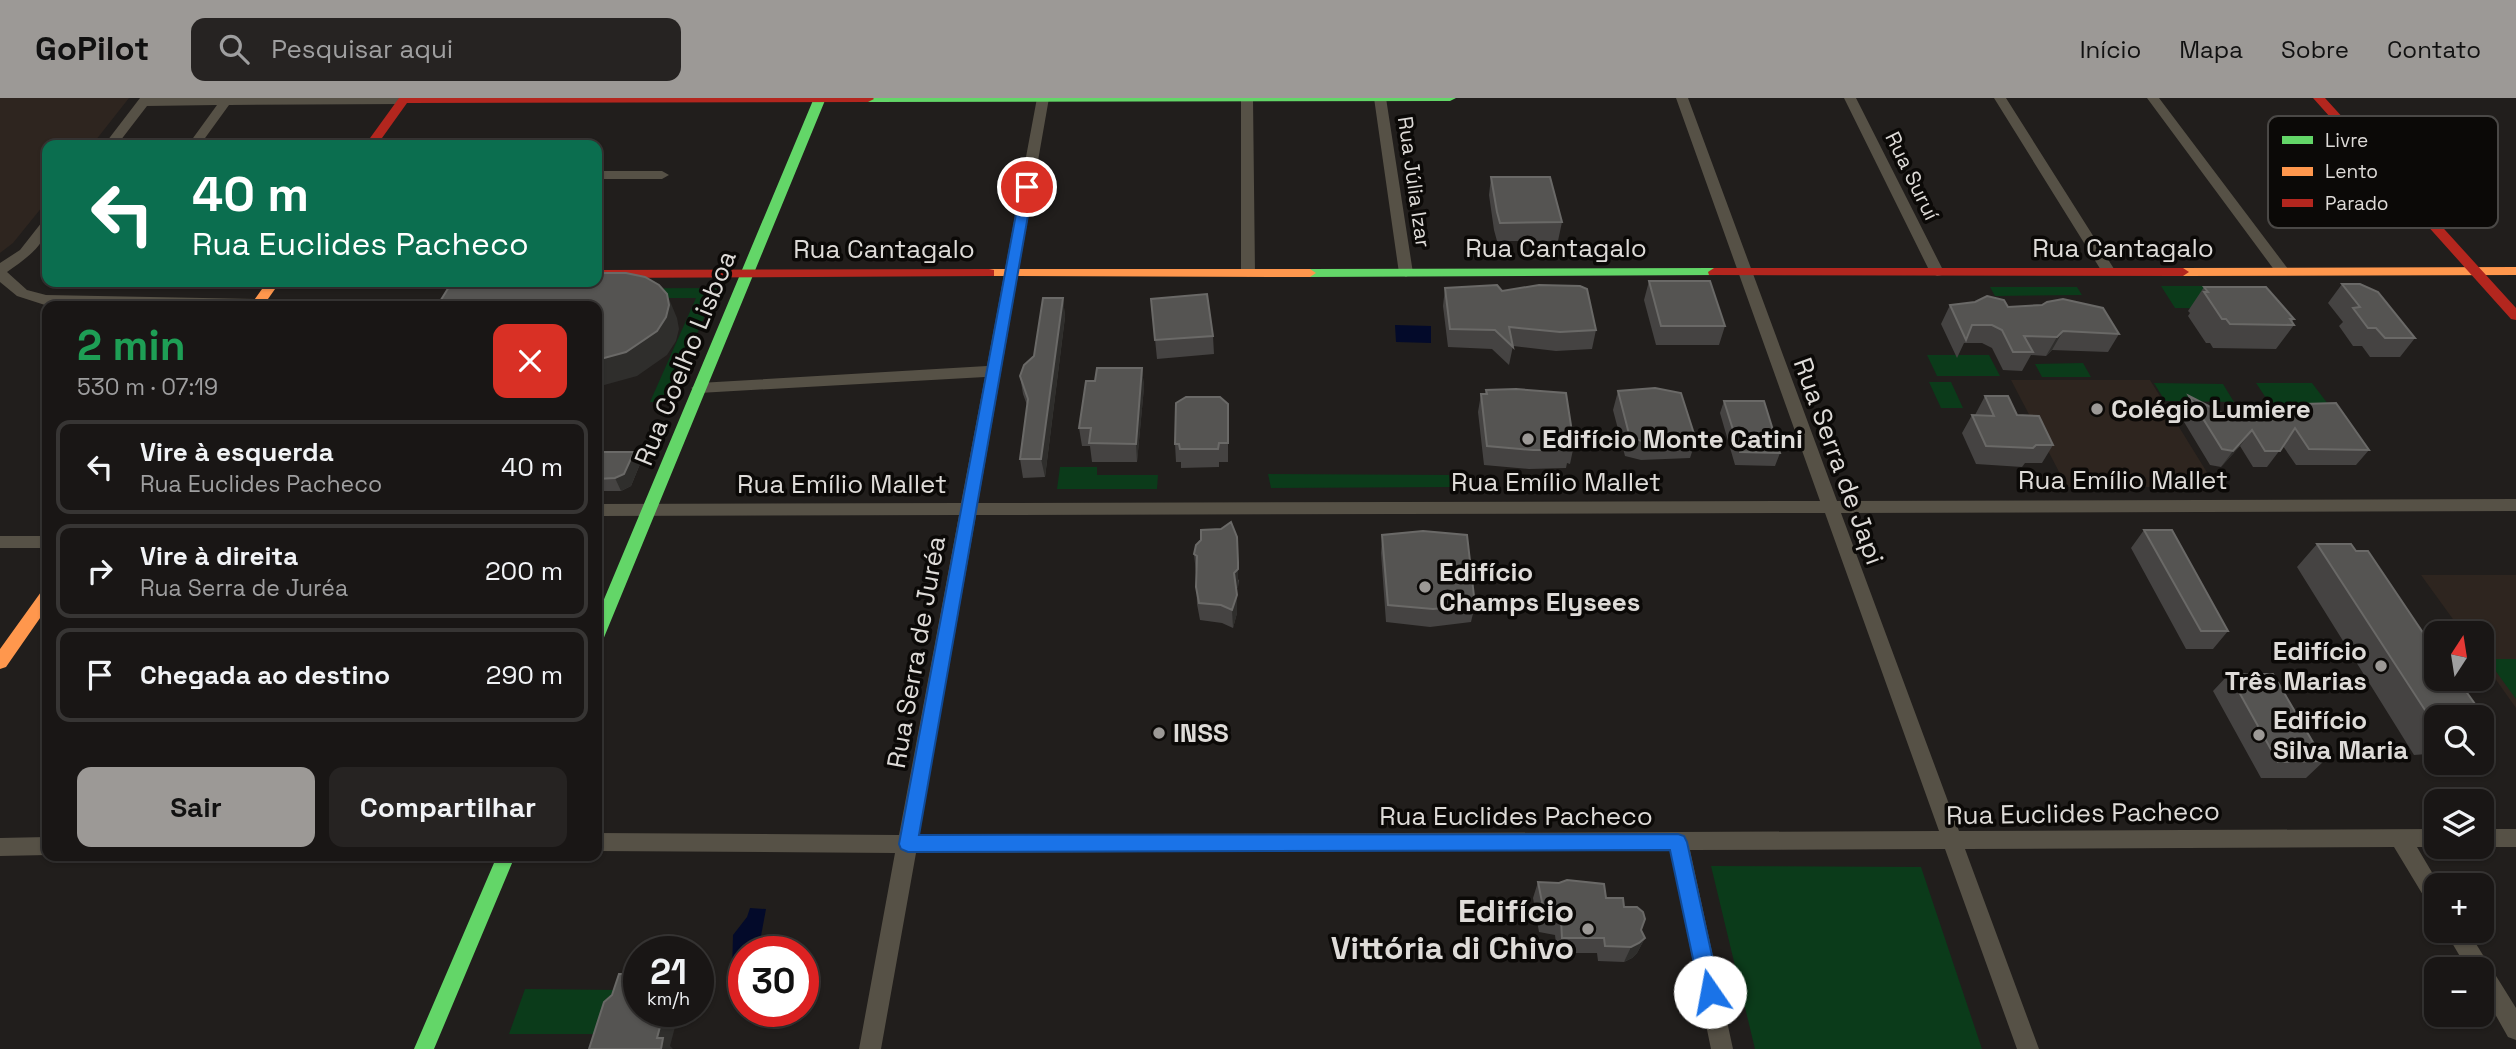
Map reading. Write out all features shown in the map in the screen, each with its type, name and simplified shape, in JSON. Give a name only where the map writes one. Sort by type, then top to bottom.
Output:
[{"type":"street","name":"Rua Júlia Izar","points":[[1380,98],[1406,273]]},
{"type":"street","points":[[114,140],[145,100],[1450,98]]},
{"type":"street","name":"Rua Serra de Japi","points":[[1682,98],[1950,841],[2028,1049]]},
{"type":"street","name":"Rua Suruí","points":[[1850,98],[1937,272]]},
{"type":"street","points":[[2000,98],[2109,272]]},
{"type":"street","points":[[2153,98],[2283,272]]},
{"type":"street","points":[[2319,98],[2335,116]]},
{"type":"street","points":[[375,140],[404,99]]},
{"type":"street","name":"Rua Coelho Lisboa","points":[[602,623],[819,99]]},
{"type":"street","name":"Rua Serra de Juréa","points":[[870,1049],[1043,99]]},
{"type":"street","points":[[1247,99],[1248,273]]},
{"type":"street","points":[[198,140],[226,101]]},
{"type":"street","points":[[602,175],[662,174]]},
{"type":"street","points":[[2437,228],[2516,316]]},
{"type":"street","points":[[42,231],[2,279],[29,296],[52,301]]},
{"type":"street","name":"Rua Cantagalo","points":[[602,274],[2516,271]]},
{"type":"street","points":[[259,301],[270,287]]},
{"type":"street","points":[[699,388],[994,371]]},
{"type":"street","name":"Rua Emílio Mallet","points":[[602,510],[2516,505]]},
{"type":"street","points":[[0,542],[42,542]]},
{"type":"street","points":[[0,662],[42,603]]},
{"type":"street","points":[[2400,838],[2424,878]]},
{"type":"street","name":"Rua Euclides Pacheco","points":[[602,842],[908,844],[2424,838]]},
{"type":"street","points":[[2494,838],[2516,838]]},
{"type":"street","points":[[1678,842],[1722,1049]]},
{"type":"street","points":[[0,846],[42,846]]},
{"type":"street","points":[[424,1049],[504,861]]},
{"type":"street","points":[[2494,993],[2516,1029]]},
{"type":"shaded area","points":[[0,98],[129,98],[96,140],[42,140],[42,207],[13,243],[0,253]]},
{"type":"shaded area","name":"Colégio Lumiere","points":[[2011,380],[2150,380],[2216,487],[2067,487]]},
{"type":"shaded area","points":[[2421,575],[2516,575],[2516,708],[2494,677],[2494,621],[2454,621]]},
{"type":"green space","points":[[2161,286],[2244,286],[2261,309],[2175,308]]},
{"type":"green space","points":[[1990,287],[2077,287],[2082,295],[1995,296]]},
{"type":"green space","points":[[717,288],[667,402],[650,402],[696,298],[443,298],[448,289]]},
{"type":"green space","points":[[1927,355],[1989,355],[2000,376],[1937,376]]},
{"type":"green space","points":[[2083,363],[2091,377],[2042,377],[2035,364]]},
{"type":"green space","points":[[1929,382],[1951,382],[1963,408],[1941,408]]},
{"type":"green space","points":[[2154,383],[2223,384],[2234,402],[2165,401]]},
{"type":"green space","points":[[2256,383],[2312,383],[2328,404],[2270,404]]},
{"type":"green space","points":[[1060,467],[1097,467],[1097,475],[1158,475],[1157,489],[1057,489]]},
{"type":"green space","points":[[1268,474],[1449,475],[1451,487],[1271,488]]},
{"type":"green space","points":[[2494,659],[2516,659],[2516,699],[2494,669]]},
{"type":"green space","points":[[1711,866],[1921,867],[1982,1049],[1755,1049]]},
{"type":"green space","points":[[525,989],[620,990],[606,1034],[509,1034]]},
{"type":"water","points":[[1395,325],[1431,326],[1431,343],[1396,342]]},
{"type":"water","points":[[750,908],[766,909],[761,936],[733,936],[733,935],[747,917]]},
{"type":"building","points":[[1491,177],[1550,177],[1562,222],[1500,223]]},
{"type":"building","points":[[602,273],[626,273],[645,277],[659,285],[667,294],[669,305],[666,317],[657,331],[626,352],[602,359],[602,301],[440,301],[449,287],[602,287]]},
{"type":"building","points":[[1649,281],[1710,281],[1725,326],[1661,326]]},
{"type":"building","points":[[2342,284],[2360,284],[2378,292],[2415,338],[2385,338],[2376,328],[2368,328],[2353,308],[2360,307]]},
{"type":"building","points":[[1497,285],[1502,291],[1539,285],[1580,286],[1587,289],[1596,330],[1560,332],[1509,327],[1513,347],[1495,330],[1450,329],[1445,288]]},
{"type":"building","points":[[2204,287],[2266,287],[2294,319],[2290,319],[2294,325],[2230,324],[2226,319],[2222,319],[2204,292],[2208,292]]},
{"type":"building","points":[[1207,294],[1213,336],[1155,340],[1151,299]]},
{"type":"building","points":[[1987,296],[2004,300],[2008,307],[2042,305],[2063,299],[2103,308],[2119,334],[2063,331],[2057,337],[2024,336],[2033,352],[2013,352],[2002,330],[1992,325],[1972,325],[1966,340],[1950,305],[1975,302]]},
{"type":"building","points":[[1043,298],[1063,298],[1041,459],[1020,459],[1028,399],[1020,376],[1024,365],[1034,356]]},
{"type":"building","points":[[1097,368],[1142,368],[1136,444],[1089,443],[1091,428],[1079,428],[1086,381],[1095,381]]},
{"type":"building","points":[[1655,388],[1681,393],[1696,440],[1646,442],[1630,438],[1618,391]]},
{"type":"building","points":[[1516,389],[1566,393],[1574,445],[1570,445],[1570,450],[1487,446],[1481,394],[1487,394],[1486,390]]},
{"type":"building","points":[[1985,396],[2008,396],[2017,415],[2039,416],[2053,445],[2036,445],[2033,448],[1986,446],[1972,415],[1994,416]]},
{"type":"building","points":[[2189,396],[2230,417],[2241,406],[2336,403],[2369,450],[2309,449],[2295,428],[2280,451],[2265,451],[2252,430],[2233,451],[2222,449]]},
{"type":"building","points":[[1186,397],[1220,397],[1228,404],[1228,443],[1219,443],[1218,449],[1180,449],[1179,444],[1175,444],[1176,403]]},
{"type":"building","points":[[1724,401],[1764,401],[1780,453],[1740,452]]},
{"type":"building","points":[[602,452],[634,452],[624,474],[602,479]]},
{"type":"building","points":[[1231,522],[1237,537],[1238,562],[1238,569],[1234,573],[1237,595],[1232,610],[1221,605],[1199,603],[1196,587],[1197,556],[1194,554],[1196,545],[1201,540],[1201,530],[1221,529]]},
{"type":"building","points":[[2144,530],[2172,530],[2228,631],[2201,631]]},
{"type":"building","points":[[1423,531],[1467,535],[1475,605],[1433,609],[1388,605],[1382,535]]},
{"type":"building","points":[[2317,544],[2351,544],[2356,551],[2368,551],[2424,634],[2424,691],[2466,691],[2476,705],[2424,705],[2424,709]]},
{"type":"building","points":[[2229,674],[2273,674],[2324,761],[2278,762]]},
{"type":"building","points":[[1567,880],[1604,884],[1606,898],[1623,898],[1624,907],[1637,907],[1643,912],[1645,919],[1641,930],[1645,938],[1631,947],[1605,946],[1604,938],[1562,938],[1561,920],[1545,917],[1538,882],[1559,883]]},
{"type":"building","points":[[619,974],[623,974],[623,1027],[660,1027],[657,1038],[663,1038],[661,1049],[589,1049],[604,1002],[612,995]]},
{"type":"traffic: fast","points":[[602,623],[820,98]]},
{"type":"traffic: fast","points":[[868,99],[1450,98]]},
{"type":"traffic: fast","points":[[1310,273],[1714,272]]},
{"type":"traffic: fast","points":[[424,1049],[504,861]]},
{"type":"traffic: slow","points":[[2183,272],[2516,271]]},
{"type":"traffic: slow","points":[[989,273],[1310,273]]},
{"type":"traffic: slow","points":[[260,301],[270,287]]},
{"type":"traffic: slow","points":[[0,662],[42,603]]},
{"type":"traffic: jam","points":[[375,140],[405,98]]},
{"type":"traffic: jam","points":[[2319,98],[2335,116]]},
{"type":"traffic: jam","points":[[403,100],[868,99]]},
{"type":"traffic: jam","points":[[2436,228],[2516,316]]},
{"type":"traffic: jam","points":[[1714,272],[2183,272]]},
{"type":"traffic: jam","points":[[602,274],[989,273]]},
{"type":"place","name":"Colégio Lumiere","points":[[2097,409]]},
{"type":"place","name":"Edifício Monte Catini","points":[[1528,439]]},
{"type":"place","name":"Edifício Champs Elysees","points":[[1425,587]]},
{"type":"place","name":"Edifício Três Marias","points":[[2381,666]]},
{"type":"place","name":"INSS","points":[[1159,733]]},
{"type":"place","name":"Edifício Silva Maria","points":[[2259,735]]},
{"type":"place","name":"Edifício Vittória di Chivo","points":[[1588,929]]},
{"type":"route","points":[[1027,187],[908,844],[1678,842],[1710,992]]}]
